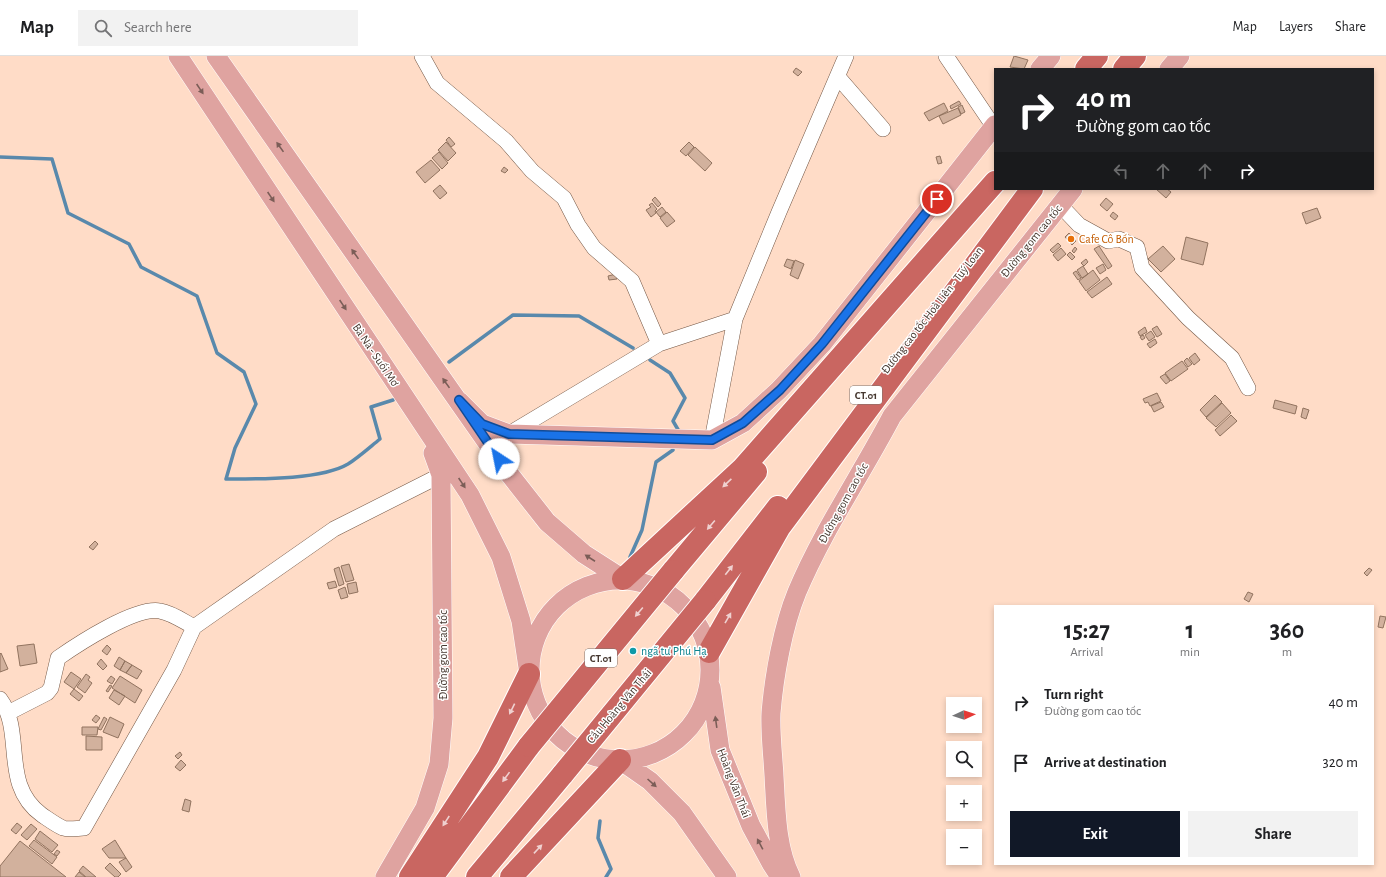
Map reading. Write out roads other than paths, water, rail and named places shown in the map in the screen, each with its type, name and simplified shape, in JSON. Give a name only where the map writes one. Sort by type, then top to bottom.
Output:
[{"type":"highway","points":[[1087,68],[1097,56]]},
{"type":"highway","points":[[1125,68],[1135,56]]},
{"type":"highway","points":[[623,579],[743,468],[994,183]]},
{"type":"highway","name":"CT.01","points":[[432,877],[529,746],[994,183]]},
{"type":"highway","name":"Đường cao tốc Hoà Liên - Tuý Loan","points":[[705,601],[1027,190]]},
{"type":"highway","points":[[709,652],[779,528],[1031,190]]},
{"type":"highway","name":"Cầu Hoàng Văn Thái","points":[[477,877],[705,601]]},
{"type":"highway","points":[[410,877],[488,757],[529,674]]},
{"type":"highway","points":[[511,877],[620,760]]},
{"type":"main road","name":"Bà Nà - Suối Mơ","points":[[178,56],[470,495],[501,557],[521,621],[535,703],[551,729],[573,748],[601,759],[632,761],[659,753],[684,735],[701,711],[710,682]]},
{"type":"main road","points":[[216,56],[459,400],[507,471],[546,522],[584,554],[623,579]]},
{"type":"main road","points":[[1041,68],[1050,56]]},
{"type":"main road","points":[[1170,68],[1180,56]]},
{"type":"main road","points":[[459,400],[482,424],[509,434],[712,440],[743,423],[780,390],[822,344],[994,127]]},
{"type":"main road","name":"Đường gom cao tốc","points":[[791,877],[784,862],[776,807],[771,714],[780,648],[797,593],[824,536],[892,416],[1072,190]]},
{"type":"main road","name":"Đường gom cao tốc","points":[[385,877],[425,808],[439,764],[443,718],[441,475],[421,423]]},
{"type":"main road","points":[[529,674],[533,645],[546,618],[566,596],[593,583],[623,579],[652,585],[678,600],[698,623],[709,652],[710,682]]},
{"type":"main road","name":"Hoàng Văn Thái","points":[[710,682],[720,750],[752,826],[770,863],[780,877]]},
{"type":"main road","points":[[620,760],[650,781],[682,813],[727,877]]},
{"type":"street","points":[[422,56],[437,83],[506,141],[532,171],[564,198],[578,224],[594,248],[632,281],[658,344]]},
{"type":"street","points":[[712,440],[735,319],[846,56]]},
{"type":"street","points":[[946,56],[994,125]]},
{"type":"street","points":[[838,77],[883,129]]},
{"type":"street","points":[[1060,205],[1080,224],[1108,241],[1119,239],[1137,247],[1142,268],[1188,318],[1232,358],[1248,388]]},
{"type":"street","points":[[509,434],[658,344],[735,319]]},
{"type":"street","points":[[0,698],[7,708],[12,765],[21,796],[37,812],[63,828],[84,828],[174,670],[194,627],[334,529],[441,475]]},
{"type":"street","points":[[8,713],[47,693],[51,688],[58,658],[73,647],[137,613],[159,611],[177,617],[194,627]]},
{"type":"street","points":[[0,774],[12,765]]},
{"type":"waterway","points":[[0,157],[52,159],[68,213],[129,244],[141,267],[197,296],[217,353],[244,372],[256,404],[235,448],[226,479],[289,478],[306,476],[322,473],[348,464],[380,439],[371,407],[393,400]]},
{"type":"waterway","points":[[449,362],[513,315],[579,316],[633,348]]},
{"type":"waterway","points":[[650,360],[670,373],[685,398],[673,421],[680,433]]},
{"type":"waterway","points":[[630,557],[642,530],[656,462],[673,450]]},
{"type":"waterway","points":[[600,821],[598,838],[611,869],[606,877]]},
{"type":"place","name":"Cafe Cô Bốn","points":[[1071,239]]},
{"type":"place","name":"ngã tư Phú Hạ","points":[[633,651]]}]
